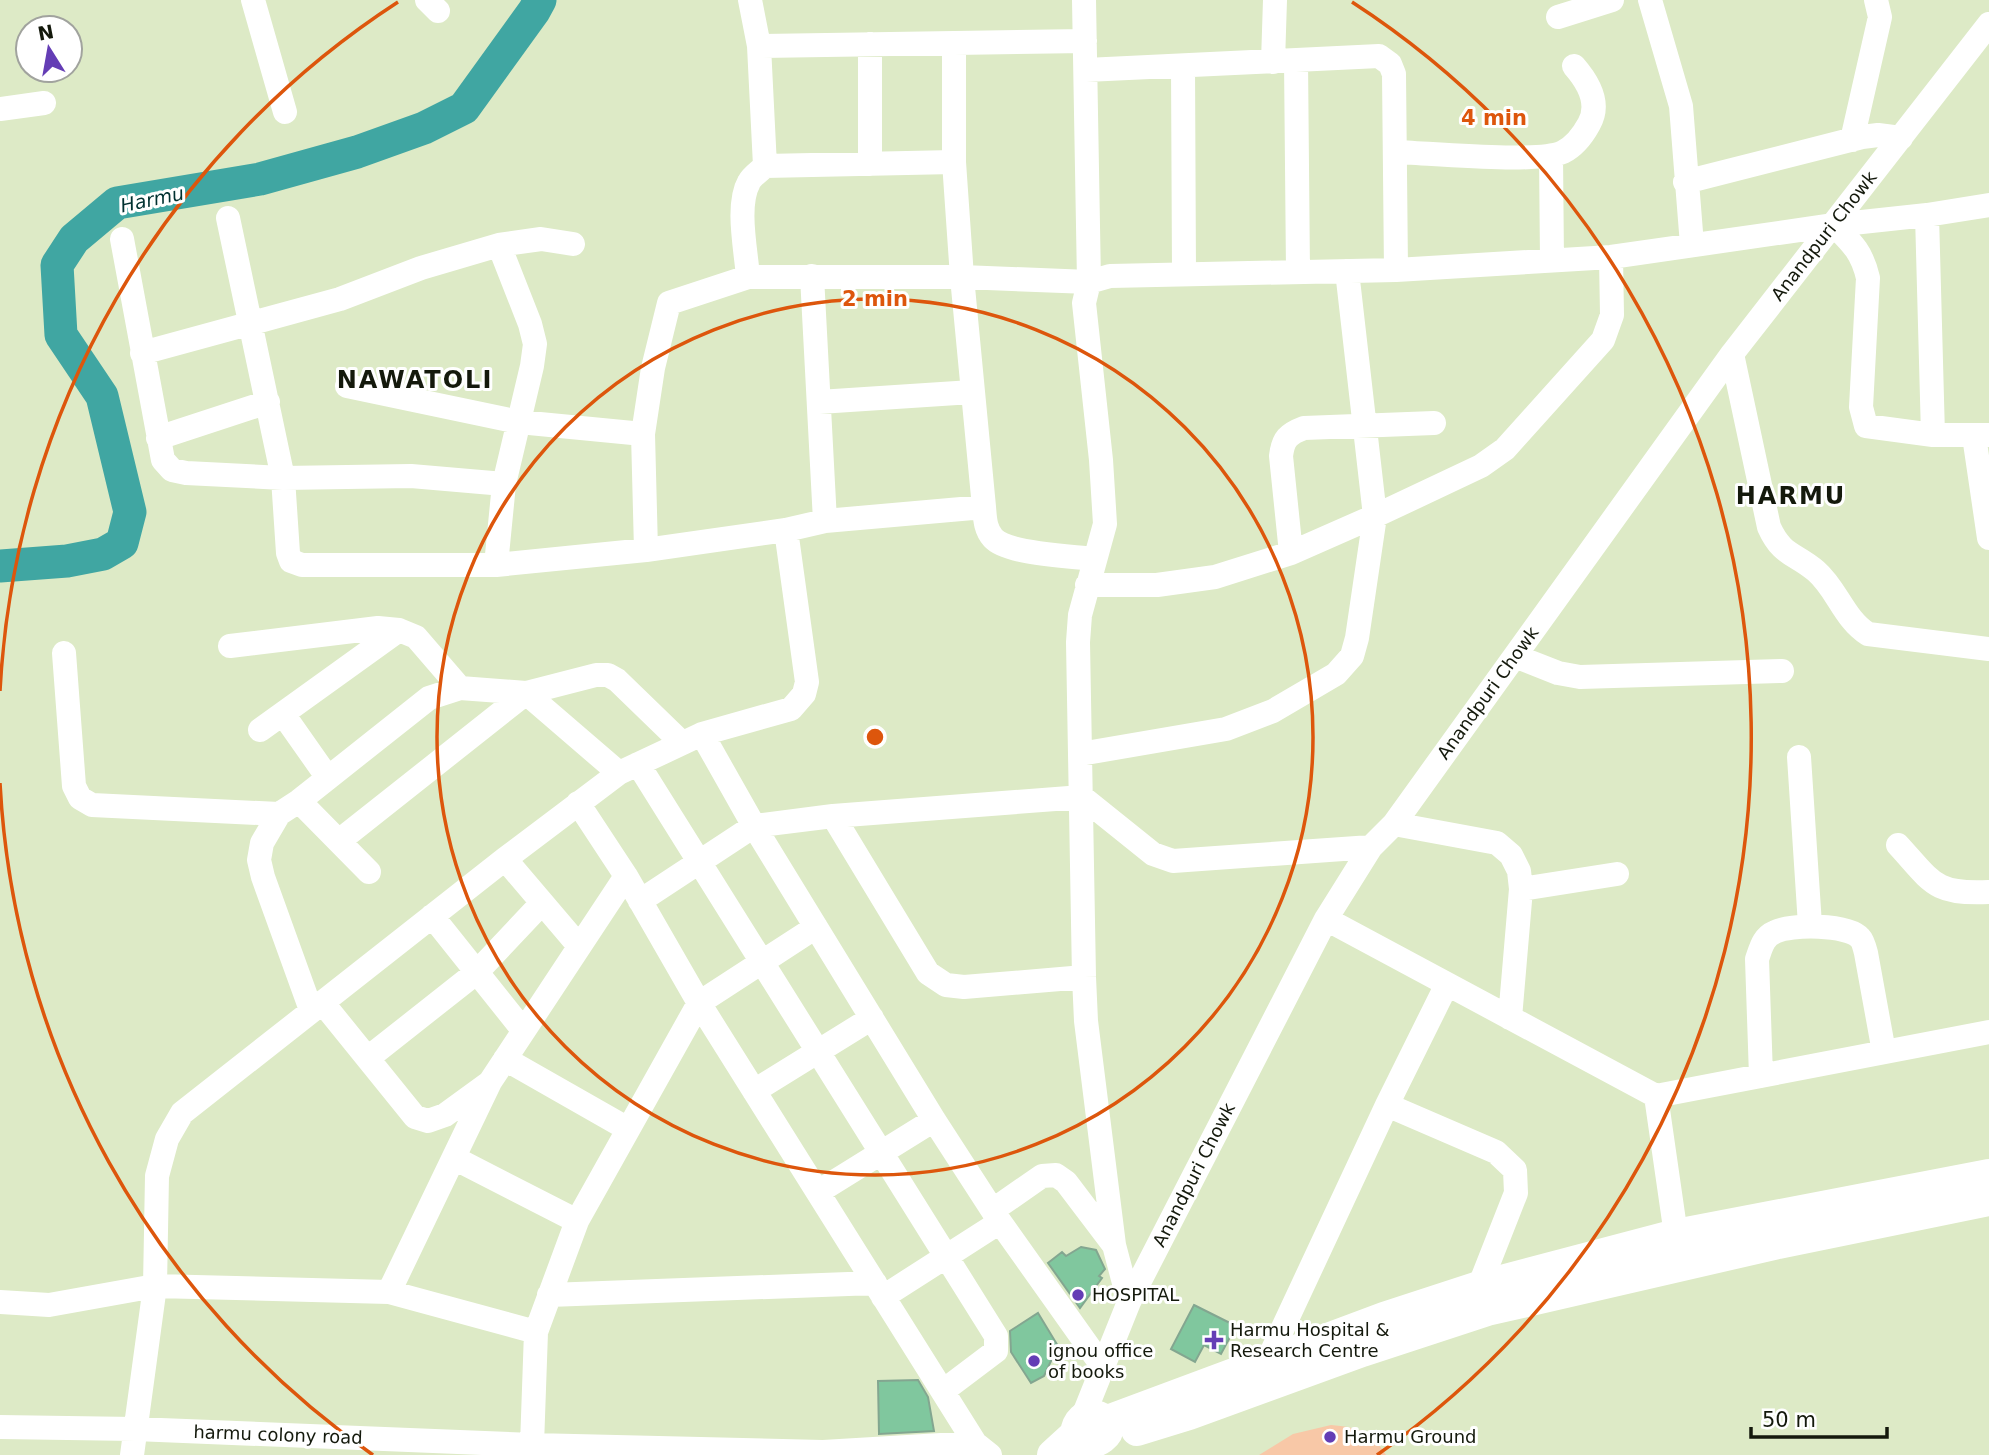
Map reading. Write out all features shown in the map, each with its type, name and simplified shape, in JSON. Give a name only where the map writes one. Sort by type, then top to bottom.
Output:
[{"type":"main road","points":[[1084,1439],[1268,1362],[1384,1318],[1479,1287],[1676,1235],[1989,1175]]},
{"type":"main road","points":[[1084,1439],[1189,1414],[1362,1351],[1487,1310],[1778,1243],[1989,1200]]},
{"type":"street","points":[[253,0],[285,112]]},
{"type":"street","points":[[750,0],[759,46],[765,166]]},
{"type":"street","points":[[1084,0],[1089,282],[1084,303],[1105,513],[1105,524],[1080,615],[1078,642],[1084,977],[1086,1021],[1114,1245],[1129,1302]]},
{"type":"street","points":[[1275,0],[1285,61],[1298,272]]},
{"type":"street","points":[[1558,17],[1612,0]]},
{"type":"street","points":[[1650,0],[1681,106],[1692,245]]},
{"type":"street","points":[[1852,140],[1880,16],[1876,0]]},
{"type":"street","name":"Anandpuri Chowk","points":[[1084,1439],[1103,1367],[1129,1302],[1326,919],[1371,847],[1394,824],[1732,354],[1989,24]]},
{"type":"street","points":[[759,46],[1085,41]]},
{"type":"street","points":[[954,43],[954,162],[972,392],[986,525],[994,539],[1007,548],[1094,559]]},
{"type":"street","points":[[870,44],[870,164]]},
{"type":"street","points":[[1086,70],[1379,56],[1390,64],[1394,74],[1396,270]]},
{"type":"street","points":[[1184,66],[1184,274]]},
{"type":"street","points":[[1395,152],[1517,157],[1550,156],[1565,151],[1583,136],[1593,118],[1593,99],[1587,81],[1574,66]]},
{"type":"street","points":[[0,108],[44,103]]},
{"type":"street","points":[[1685,181],[1852,140],[1878,135],[1901,138]]},
{"type":"street","points":[[1550,156],[1552,260]]},
{"type":"street","points":[[748,277],[742,209],[750,181],[765,166],[954,162]]},
{"type":"street","points":[[646,550],[643,434],[653,368],[669,303],[748,277],[962,277],[1089,282],[1110,276],[1396,270],[1611,257],[1989,205]]},
{"type":"street","points":[[1927,215],[1933,435]]},
{"type":"street","points":[[228,218],[284,478],[288,553],[291,561],[302,565],[496,565],[646,550],[786,530],[825,521],[984,507]]},
{"type":"street","points":[[1834,225],[1857,248],[1868,278],[1861,407],[1866,426],[1933,435],[1982,436],[1989,538]]},
{"type":"street","points":[[122,239],[158,438],[163,460],[172,470],[284,478],[411,476],[504,484]]},
{"type":"street","points":[[142,353],[340,299],[421,268],[499,245],[541,239],[573,244]]},
{"type":"street","points":[[496,565],[504,484],[535,344],[530,324],[499,245]]},
{"type":"street","points":[[1087,585],[1157,585],[1215,578],[1291,553],[1481,466],[1505,449],[1603,341],[1612,315],[1611,257]]},
{"type":"street","points":[[1080,754],[1226,729],[1273,711],[1336,674],[1352,656],[1375,516],[1347,271]]},
{"type":"street","points":[[812,276],[825,521]]},
{"type":"street","points":[[1732,354],[1769,527],[1784,551],[1816,571],[1856,626],[1868,634],[1989,649]]},
{"type":"street","points":[[347,386],[519,422],[643,434]]},
{"type":"street","points":[[819,402],[972,392]]},
{"type":"street","points":[[158,438],[268,402]]},
{"type":"street","points":[[1291,553],[1281,456],[1283,443],[1289,434],[1304,428],[1434,423]]},
{"type":"street","points":[[132,1455],[155,1286],[157,1176],[167,1139],[182,1113],[505,859],[578,803],[629,769],[692,738],[791,709],[804,694],[807,682],[786,530]]},
{"type":"street","points":[[230,646],[378,628],[399,630],[416,637],[460,688]]},
{"type":"street","points":[[260,730],[399,630]]},
{"type":"street","points":[[64,653],[74,786],[80,798],[92,805],[279,814]]},
{"type":"street","points":[[1515,656],[1558,673],[1580,677],[1782,671]]},
{"type":"street","points":[[490,1082],[445,1115],[428,1121],[415,1117],[368,1058],[316,1006],[259,860],[262,843],[279,814],[429,698],[460,688],[526,693],[596,675],[608,675],[692,738],[754,826],[996,1216],[1103,1367]]},
{"type":"street","points":[[526,693],[629,769],[699,862],[996,1336],[996,1351],[943,1391]]},
{"type":"street","points":[[339,841],[526,693]]},
{"type":"street","points":[[283,714],[328,778]]},
{"type":"street","points":[[1799,757],[1810,925]]},
{"type":"street","points":[[640,901],[754,826],[833,816],[1082,797],[1153,854],[1173,861],[1371,847]]},
{"type":"street","points":[[299,801],[369,872]]},
{"type":"street","points":[[578,803],[626,876],[699,1003],[754,1091],[982,1449]]},
{"type":"street","points":[[833,816],[928,973],[946,985],[964,987],[1084,977]]},
{"type":"street","points":[[1394,824],[1497,843],[1511,855],[1519,871],[1521,889],[1510,1018]]},
{"type":"street","points":[[1898,845],[1933,883],[1949,891],[1989,892]]},
{"type":"street","points":[[505,859],[579,946]]},
{"type":"street","points":[[1521,889],[1618,874]]},
{"type":"street","points":[[389,1292],[490,1082],[626,876]]},
{"type":"street","points":[[368,1058],[477,972],[542,903]]},
{"type":"street","points":[[432,916],[523,1030]]},
{"type":"street","points":[[1326,919],[1656,1096],[1989,1032]]},
{"type":"street","points":[[1761,1076],[1757,959],[1762,942],[1775,932],[1810,925],[1851,932],[1861,938],[1884,1052]]},
{"type":"street","points":[[532,1445],[536,1332],[577,1221],[699,1003],[816,927]]},
{"type":"street","points":[[1268,1362],[1387,1105],[1447,984]]},
{"type":"street","points":[[754,1091],[872,1018]]},
{"type":"street","points":[[505,1059],[628,1129]]},
{"type":"street","points":[[1656,1096],[1676,1235]]},
{"type":"street","points":[[1387,1105],[1496,1152],[1515,1170],[1516,1193],[1479,1287]]},
{"type":"street","points":[[818,1192],[934,1120]]},
{"type":"street","points":[[454,1158],[577,1221]]},
{"type":"street","points":[[549,1295],[879,1290],[946,1256],[1042,1177],[1056,1175],[1066,1182],[1114,1245]]},
{"type":"street","points":[[0,1302],[49,1305],[155,1286],[389,1292],[536,1332]]},
{"type":"street","name":"harmu colony road","points":[[0,1427],[135,1429],[481,1449],[532,1445],[823,1451],[982,1449]]},
{"type":"shaded area","name":"Harmu Ground","points":[[1331,1425],[1363,1432],[1381,1447],[1386,1455],[1259,1455],[1293,1434]]},
{"type":"building","name":"HOSPITAL","points":[[1081,1247],[1096,1250],[1105,1269],[1099,1276],[1102,1278],[1080,1308],[1048,1263],[1062,1252],[1066,1256]]},
{"type":"building","points":[[1194,1305],[1236,1326],[1221,1354],[1204,1345],[1195,1362],[1171,1349]]},
{"type":"building","name":"ignou office of books","points":[[1038,1313],[1058,1346],[1044,1376],[1031,1383],[1011,1352],[1010,1331]]},
{"type":"building","points":[[918,1380],[928,1397],[934,1431],[879,1434],[878,1381]]},
{"type":"waterway","name":"Harmu","points":[[0,566],[67,561],[103,554],[122,543],[130,512],[102,396],[61,335],[57,265],[74,239],[117,203],[260,179],[357,152],[424,128],[464,108],[540,0]]},
{"type":"place","name":"HOSPITAL","points":[[1078,1295]]},
{"type":"place","name":"Harmu Hospital & Research Centre","points":[[1214,1340]]},
{"type":"place","name":"ignou office of books","points":[[1034,1361]]},
{"type":"place","name":"Harmu Ground","points":[[1330,1437]]},
{"type":"district","name":"NAWATOLI","points":[[415,380]]},
{"type":"district","name":"HARMU","points":[[1791,496]]}]
